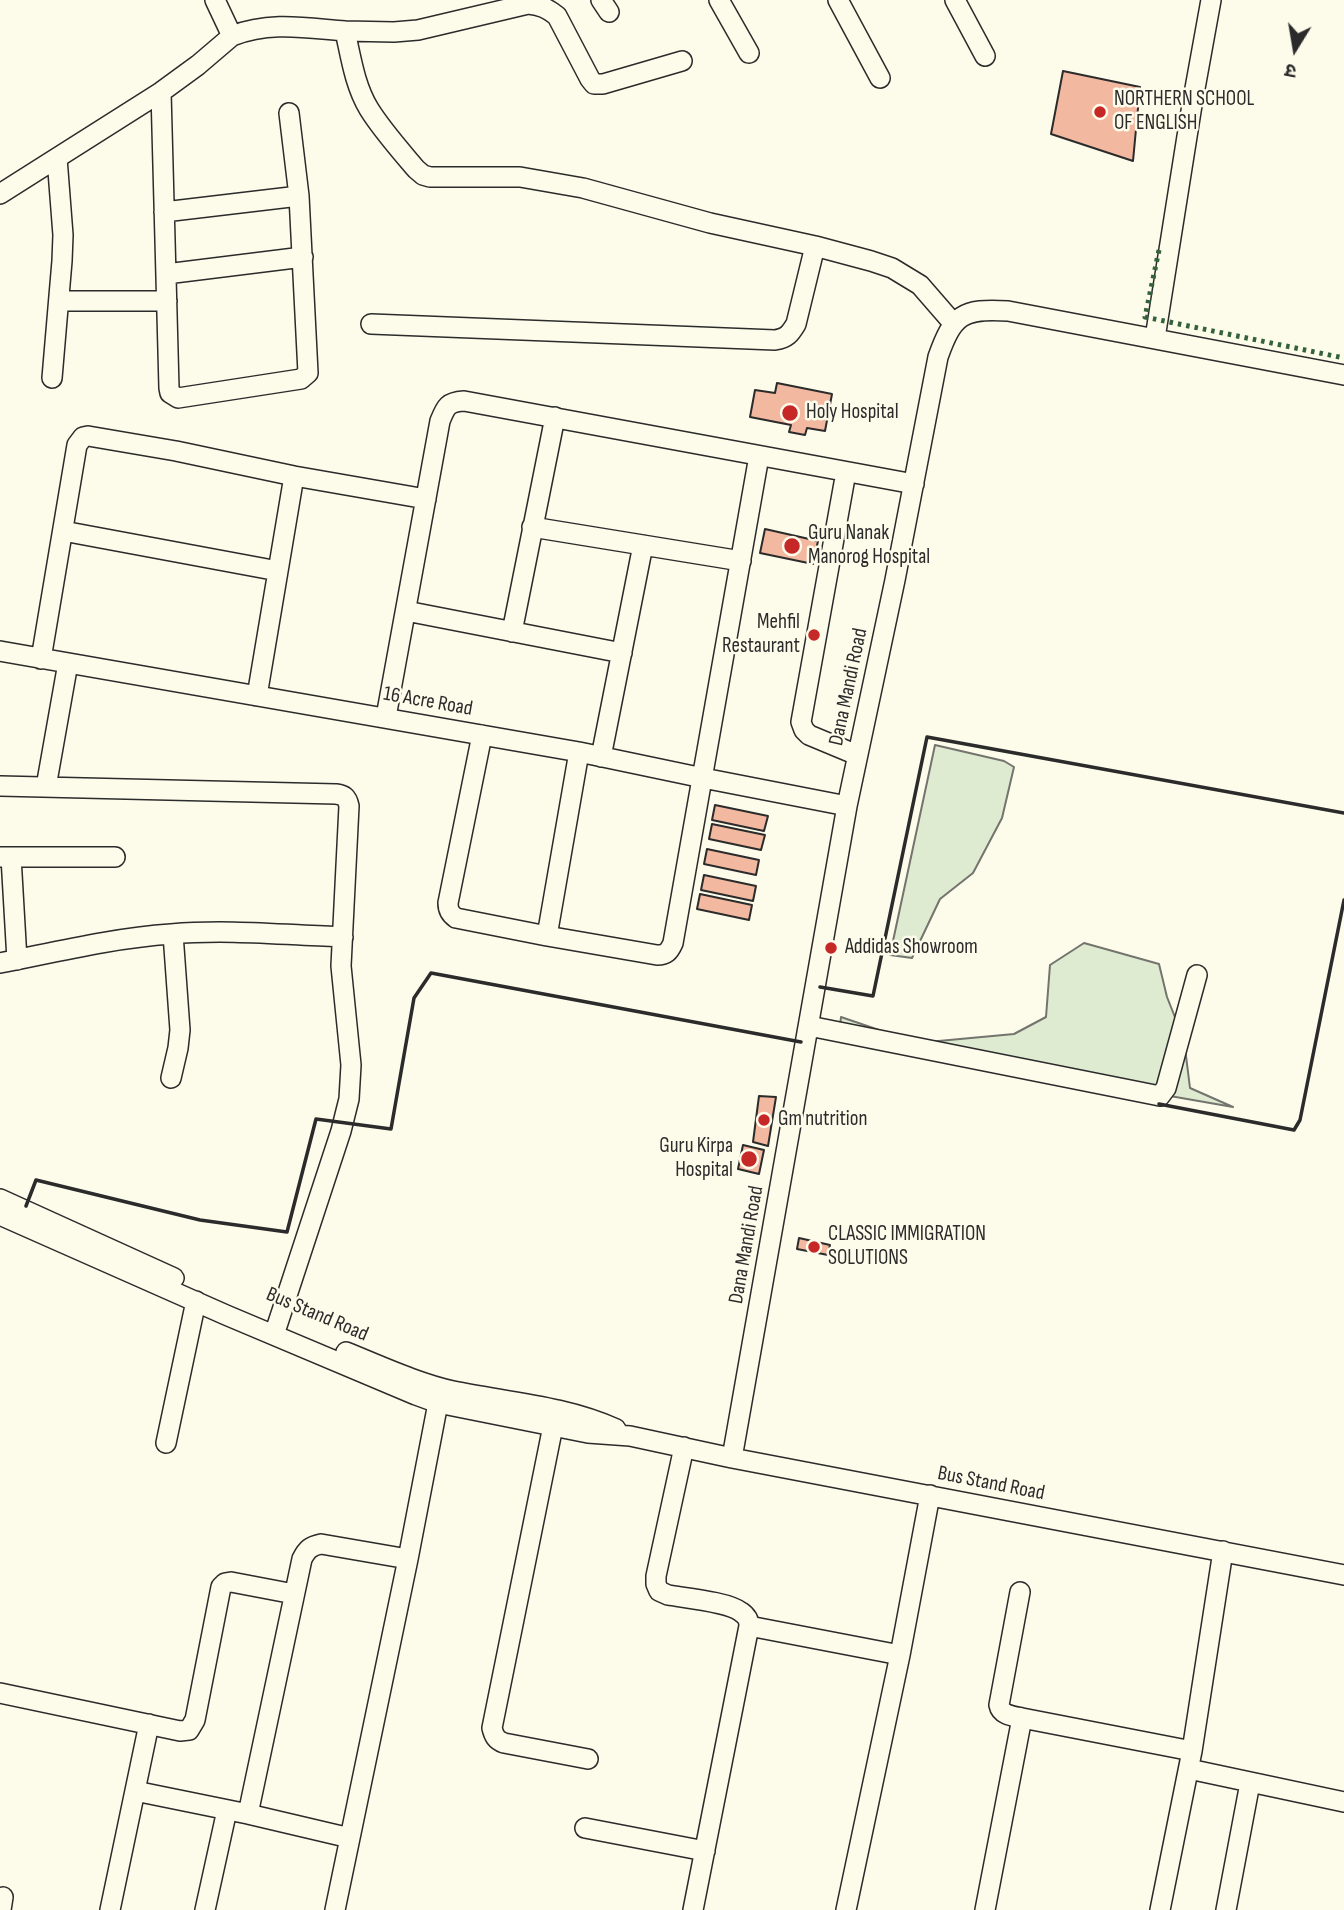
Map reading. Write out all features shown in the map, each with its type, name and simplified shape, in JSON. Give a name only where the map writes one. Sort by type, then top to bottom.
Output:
[{"type":"street","points":[[215,0],[232,36]]},
{"type":"street","points":[[719,0],[749,52]]},
{"type":"street","points":[[838,0],[880,78]]},
{"type":"street","points":[[955,0],[985,56]]},
{"type":"street","points":[[1155,338],[1211,0]]},
{"type":"street","points":[[0,194],[161,92],[232,36],[248,30],[285,26],[345,32],[418,30],[528,4],[540,5],[557,16],[594,84],[603,84],[682,61]]},
{"type":"street","points":[[345,32],[360,91],[370,110],[423,175],[520,177],[553,182],[871,261],[892,268],[920,285],[953,323],[969,313],[1008,311],[1344,375]]},
{"type":"street","points":[[161,92],[169,388],[174,396],[183,397],[301,379],[308,373],[299,196],[289,113]]},
{"type":"street","points":[[52,378],[63,235],[57,158]]},
{"type":"street","points":[[164,212],[299,196]]},
{"type":"street","points":[[371,324],[783,339],[796,324],[815,246]]},
{"type":"street","points":[[166,274],[303,257]]},
{"type":"street","points":[[59,301],[167,301]]},
{"type":"street","name":"Dana Mandi Road","points":[[732,1458],[847,806],[938,358],[953,323]]},
{"type":"street","points":[[386,718],[440,421],[444,409],[452,402],[464,401],[555,417],[914,484]]},
{"type":"street","points":[[512,632],[555,417]]},
{"type":"street","points":[[41,659],[77,445],[83,437],[176,451],[294,476],[426,499]]},
{"type":"street","points":[[482,735],[448,903],[451,915],[456,919],[657,955],[664,955],[670,950],[760,456]]},
{"type":"street","points":[[845,472],[801,722],[809,735],[857,755]]},
{"type":"street","points":[[257,696],[294,476]]},
{"type":"street","points":[[533,527],[741,561]]},
{"type":"street","points":[[63,531],[278,571]]},
{"type":"street","points":[[601,757],[643,545]]},
{"type":"street","points":[[406,611],[622,653]]},
{"type":"street","name":"16 Acre Road","points":[[0,651],[579,752],[847,806]]},
{"type":"street","points":[[46,787],[68,663]]},
{"type":"street","points":[[547,936],[579,752]]},
{"type":"street","points":[[0,786],[311,793],[343,795],[348,800],[341,966],[351,1065],[349,1099],[276,1330]]},
{"type":"street","points":[[115,857],[6,857],[9,962],[123,940],[173,934],[213,932],[344,937]]},
{"type":"street","points":[[171,1077],[180,1030],[173,934]]},
{"type":"street","points":[[809,1026],[1160,1096],[1166,1088],[1197,975]]},
{"type":"street","name":"Bus Stand Road","points":[[0,1199],[276,1330],[438,1403],[588,1433],[630,1436],[732,1458],[1344,1575]]},
{"type":"street","name":"Bus Stand Road","points":[[0,1215],[196,1301],[420,1381],[450,1390],[588,1419],[630,1436]]},
{"type":"street","points":[[166,1443],[196,1301]]},
{"type":"street","points":[[335,1910],[438,1403]]},
{"type":"street","points":[[553,1426],[492,1728],[494,1735],[504,1743],[587,1759]]},
{"type":"street","points":[[684,1447],[656,1584],[659,1591],[668,1595],[732,1606],[748,1619],[749,1626],[694,1910]]},
{"type":"street","points":[[846,1910],[900,1655],[930,1495]]},
{"type":"street","points":[[248,1814],[294,1594],[306,1551],[321,1544],[408,1559]]},
{"type":"street","points":[[1160,1910],[1191,1760],[1223,1551]]},
{"type":"street","points":[[0,1693],[185,1731],[193,1727],[221,1587],[231,1582],[294,1594]]},
{"type":"street","points":[[1020,1592],[999,1704],[1004,1713],[1191,1760],[1250,1783],[1344,1802]]},
{"type":"street","points":[[749,1626],[900,1655]]},
{"type":"street","points":[[985,1910],[1022,1718]]},
{"type":"street","points":[[110,1910],[149,1724]]},
{"type":"street","points":[[1226,1910],[1250,1783]]},
{"type":"street","points":[[135,1791],[350,1838]]},
{"type":"street","points":[[205,1910],[227,1810]]},
{"type":"street","points":[[585,1828],[705,1851]]},
{"type":"green space","points":[[935,745],[1004,761],[1014,767],[1002,818],[973,873],[940,899],[912,958],[890,955]]},
{"type":"green space","points":[[1084,943],[1159,964],[1167,997],[1184,1040],[1190,1088],[1233,1107],[839,1035],[841,1017],[917,1043],[1014,1034],[1046,1017],[1050,965]]},
{"type":"building","points":[[1063,71],[1140,87],[1133,161],[1051,134]]},
{"type":"building","points":[[777,383],[832,394],[825,431],[807,428],[805,435],[789,432],[791,425],[750,417],[755,390],[775,393]]},
{"type":"building","points":[[765,529],[818,541],[813,564],[760,553]]},
{"type":"building","points":[[715,805],[768,816],[764,831],[712,820]]},
{"type":"building","points":[[712,824],[765,835],[761,850],[709,839]]},
{"type":"building","points":[[707,849],[759,860],[756,875],[704,864]]},
{"type":"building","points":[[704,875],[756,886],[753,901],[701,890]]},
{"type":"building","points":[[700,894],[752,905],[749,920],[697,909]]},
{"type":"building","name":"Gm nutrition","points":[[759,1096],[776,1097],[768,1146],[753,1142]]},
{"type":"building","points":[[743,1145],[764,1150],[759,1174],[738,1169]]},
{"type":"building","name":"CLASSIC IMMIGRATION SOLUTIONS","points":[[799,1238],[830,1245],[828,1255],[797,1249]]},
{"type":"hedge","points":[[1159,250],[1145,317],[1344,358]]},
{"type":"wall","points":[[820,987],[873,996],[927,737],[1344,813]]},
{"type":"wall","points":[[1159,1104],[1294,1130],[1300,1120],[1344,900]]},
{"type":"wall","points":[[26,1206],[36,1180],[200,1220],[287,1232],[316,1119],[391,1129],[414,998],[431,973],[801,1042]]},
{"type":"place","name":"NORTHERN SCHOOL OF ENGLISH","points":[[1100,112]]},
{"type":"place","name":"Holy Hospital","points":[[790,413]]},
{"type":"place","name":"Guru Nanak Manorog Hospital","points":[[792,546]]},
{"type":"place","name":"Mehfil Restaurant","points":[[814,635]]},
{"type":"place","name":"Addidas Showroom","points":[[831,948]]},
{"type":"place","name":"Gm nutrition","points":[[764,1120]]},
{"type":"place","name":"Guru Kirpa Hospital","points":[[749,1159]]},
{"type":"place","name":"CLASSIC IMMIGRATION SOLUTIONS","points":[[814,1247]]}]
